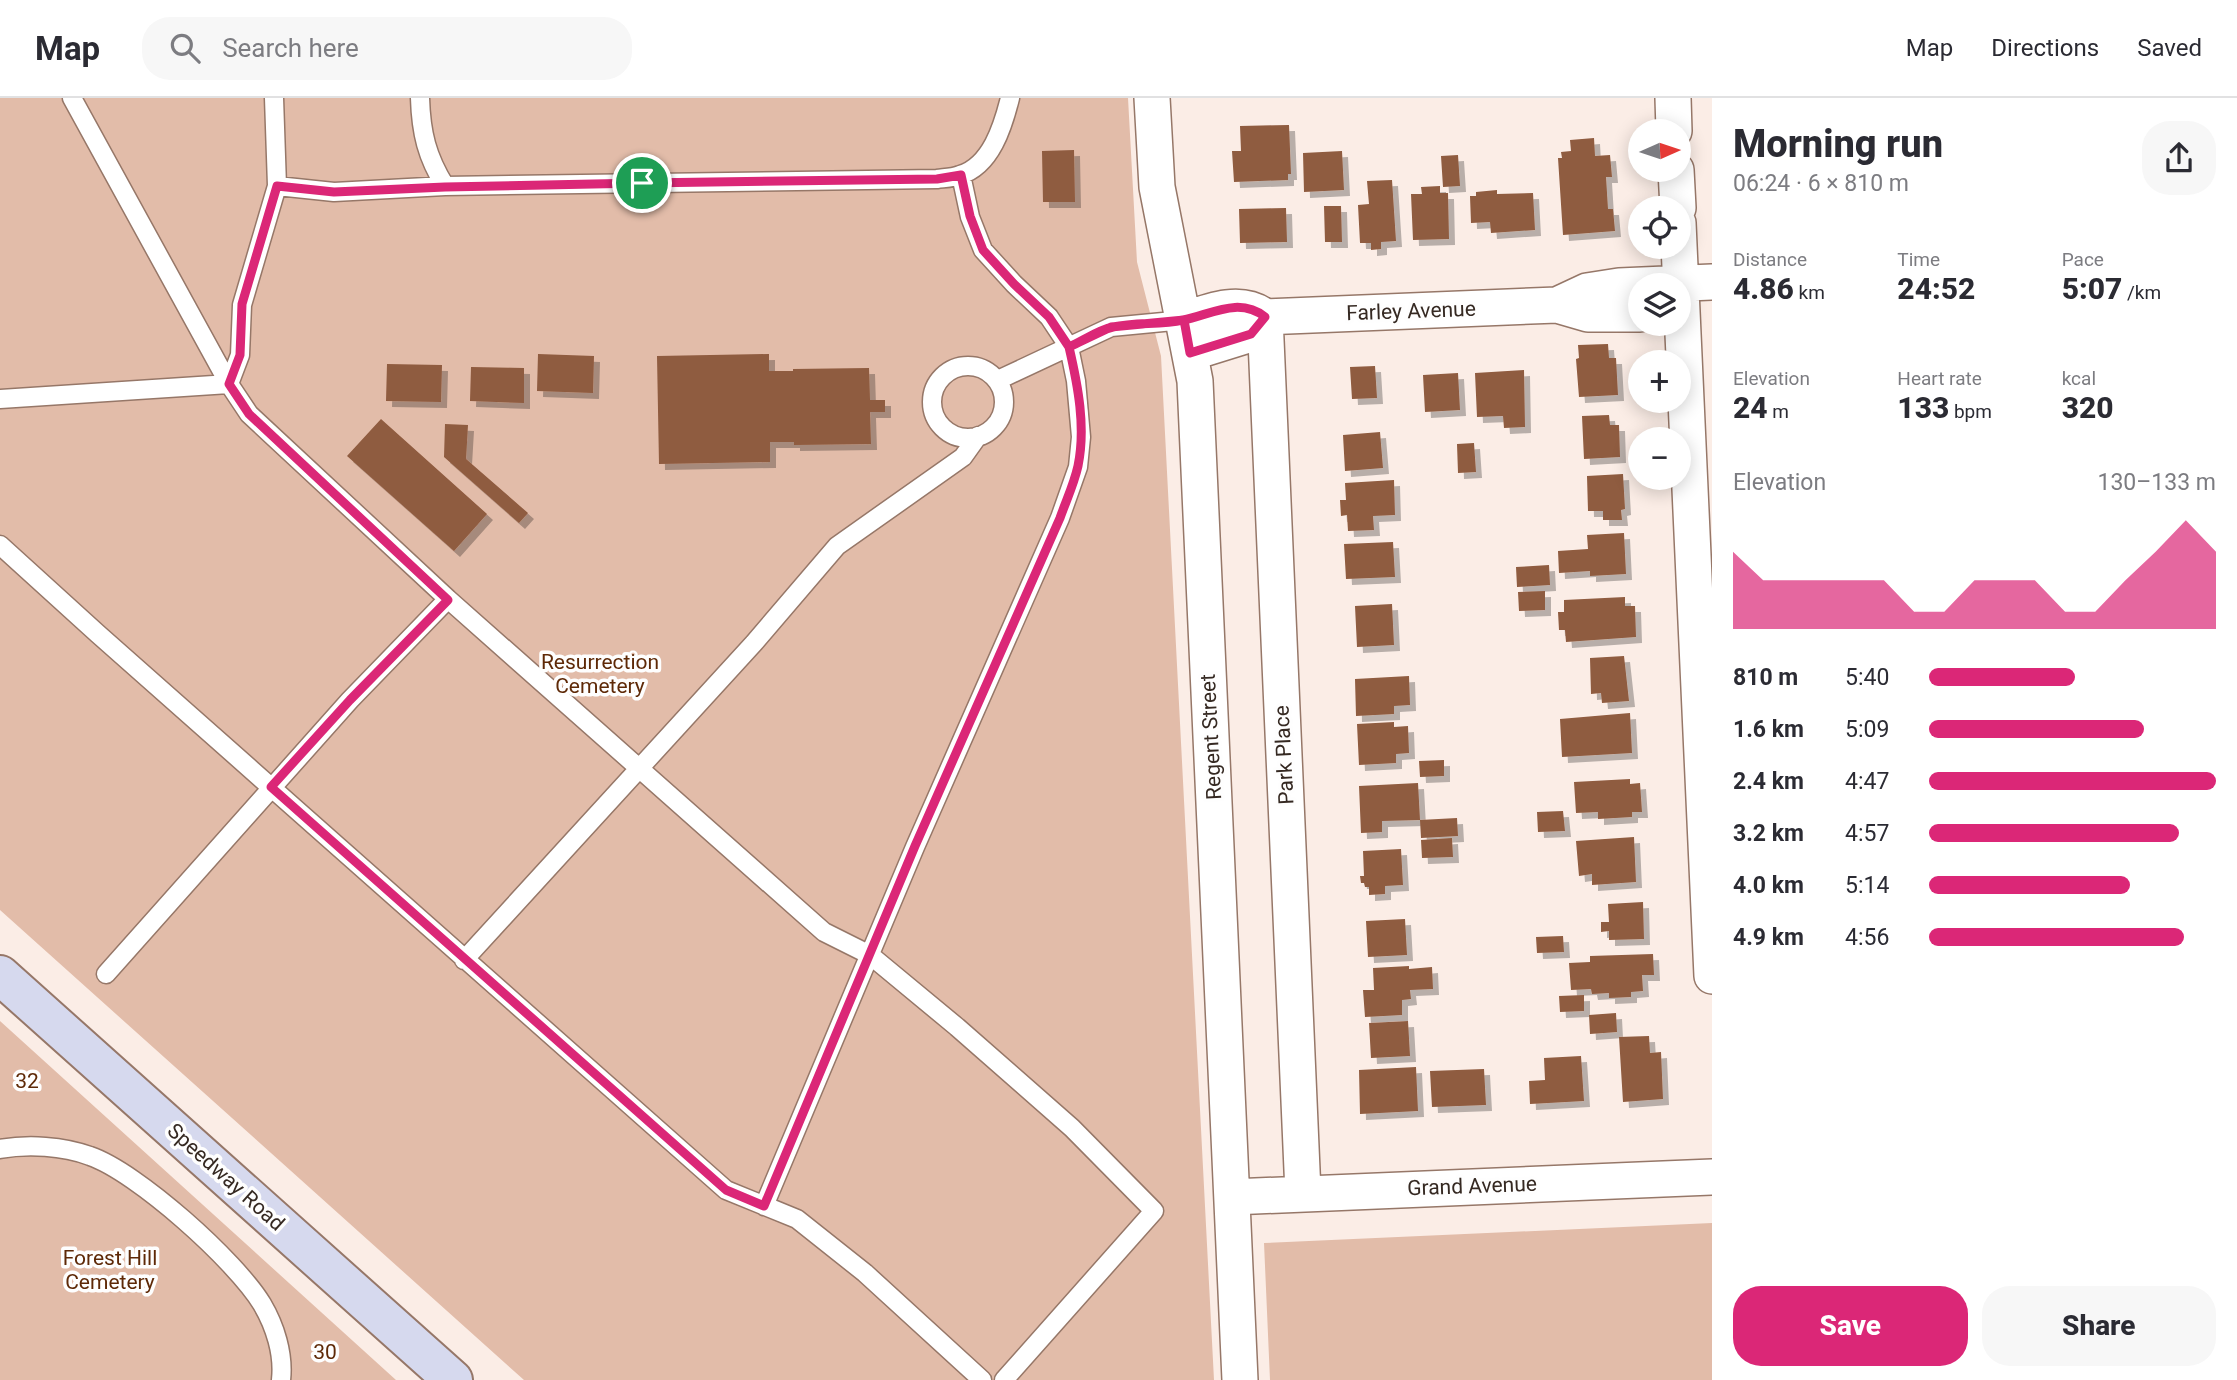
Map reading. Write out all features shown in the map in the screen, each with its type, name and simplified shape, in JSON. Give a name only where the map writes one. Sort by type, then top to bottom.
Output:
[{"type":"main road","name":"Speedway Road","points":[[0,975],[453,1380]]},
{"type":"street","name":"Regent Street","points":[[1152,98],[1157,187],[1171,270],[1195,381],[1240,1380]]},
{"type":"street","points":[[1673,98],[1674,119]]},
{"type":"street","points":[[1685,259],[1693,300],[1712,976]]},
{"type":"street","name":"Farley Avenue","points":[[1558,304],[1587,291],[1619,286],[1693,300]]},
{"type":"street","name":"Farley Avenue","points":[[1187,337],[1206,312],[1242,307],[1257,310],[1265,317],[1558,304],[1588,314],[1628,314]]},
{"type":"street","name":"Park Place","points":[[1265,317],[1303,1193]]},
{"type":"street","name":"Grand Avenue","points":[[1232,1196],[1712,1177]]},
{"type":"lane","points":[[72,98],[229,384],[249,414],[448,600],[824,932],[870,955],[957,1027],[1072,1128],[1154,1211],[1004,1380]]},
{"type":"lane","points":[[229,384],[240,355],[242,304],[277,186],[274,98]]},
{"type":"lane","points":[[420,98],[420,120],[431,163],[445,187]]},
{"type":"lane","points":[[277,186],[334,192],[445,187],[937,179],[961,175],[977,167],[1002,129],[1010,98]]},
{"type":"lane","points":[[764,1206],[915,846],[1060,518],[1078,467],[1080,409],[1069,347],[1049,317],[983,250],[970,216],[961,175]]},
{"type":"lane","points":[[998,380],[1111,327],[1187,337]]},
{"type":"lane","points":[[464,960],[754,643],[836,546],[963,457],[978,436],[994,427],[1004,404],[998,380],[980,367],[957,367],[939,379],[932,400],[934,413],[939,424],[949,432],[960,437],[978,436]]},
{"type":"lane","points":[[0,399],[229,384]]},
{"type":"lane","points":[[0,545],[726,1190],[797,1219],[865,1273],[982,1380]]},
{"type":"lane","points":[[106,974],[350,700],[448,600]]},
{"type":"lane","points":[[0,1149],[17,1146],[70,1150],[91,1156],[132,1177],[194,1230],[232,1267],[261,1302],[276,1337],[282,1367],[281,1380]]},
{"type":"green space","name":"Resurrection Cemetery","points":[[0,98],[1128,98],[1137,262],[1161,356],[1214,1380],[524,1380],[0,910]]},
{"type":"green space","name":"Forest Hill Cemetery","points":[[0,1021],[396,1380],[0,1380]]},
{"type":"green space","points":[[1712,1223],[1712,1380],[1270,1380],[1264,1243]]},
{"type":"building","points":[[1289,125],[1291,174],[1288,174],[1288,180],[1234,182],[1232,151],[1241,151],[1240,126]]},
{"type":"building","points":[[1594,138],[1595,156],[1610,155],[1612,177],[1606,177],[1608,209],[1613,209],[1615,231],[1563,235],[1558,158],[1562,158],[1561,152],[1571,151],[1570,140]]},
{"type":"building","points":[[1074,150],[1075,202],[1043,202],[1042,151]]},
{"type":"building","points":[[1342,151],[1344,190],[1304,192],[1303,153]]},
{"type":"building","points":[[1458,155],[1460,186],[1443,187],[1441,156]]},
{"type":"building","points":[[1392,180],[1396,241],[1381,242],[1381,249],[1371,250],[1371,243],[1360,243],[1358,205],[1369,204],[1367,181]]},
{"type":"building","points":[[1440,186],[1440,193],[1448,193],[1449,239],[1413,240],[1411,194],[1422,194],[1421,187]]},
{"type":"building","points":[[1497,190],[1497,194],[1533,193],[1535,230],[1491,233],[1490,222],[1471,223],[1470,196],[1476,196],[1476,192]]},
{"type":"building","points":[[1324,206],[1341,206],[1342,242],[1325,242]]},
{"type":"building","points":[[1286,208],[1287,242],[1240,243],[1239,209]]},
{"type":"building","points":[[1608,344],[1609,358],[1616,358],[1618,395],[1579,397],[1576,359],[1579,358],[1578,345]]},
{"type":"building","points":[[538,354],[594,356],[593,393],[537,391]]},
{"type":"building","points":[[769,354],[769,371],[869,368],[870,400],[885,400],[885,412],[870,412],[871,444],[794,445],[794,442],[770,442],[770,462],[659,464],[657,356]]},
{"type":"building","points":[[387,364],[442,365],[441,402],[386,401]]},
{"type":"building","points":[[1375,366],[1377,398],[1352,399],[1350,367]]},
{"type":"building","points":[[471,367],[524,368],[524,403],[470,401]]},
{"type":"building","points":[[1524,370],[1525,427],[1504,428],[1503,416],[1477,417],[1475,373]]},
{"type":"building","points":[[1458,373],[1460,410],[1425,412],[1423,375]]},
{"type":"building","points":[[1609,415],[1610,425],[1619,425],[1620,457],[1584,459],[1582,416]]},
{"type":"building","points":[[381,419],[487,514],[454,551],[347,456]]},
{"type":"building","points":[[445,424],[468,425],[466,459],[528,513],[519,523],[444,457]]},
{"type":"building","points":[[1380,432],[1383,468],[1345,471],[1343,435]]},
{"type":"building","points":[[1474,443],[1476,472],[1458,473],[1457,444]]},
{"type":"building","points":[[1623,474],[1625,509],[1621,510],[1622,520],[1603,520],[1603,511],[1588,511],[1587,476]]},
{"type":"building","points":[[1394,480],[1395,515],[1373,516],[1374,530],[1348,531],[1347,515],[1341,516],[1340,500],[1346,500],[1345,483]]},
{"type":"building","points":[[1624,533],[1626,574],[1590,576],[1590,571],[1559,573],[1558,551],[1588,549],[1587,535]]},
{"type":"building","points":[[1393,542],[1395,577],[1346,579],[1344,544]]},
{"type":"building","points":[[1549,565],[1550,585],[1517,587],[1516,567]]},
{"type":"building","points":[[1545,591],[1545,610],[1519,611],[1518,592]]},
{"type":"building","points":[[1625,597],[1625,606],[1635,606],[1636,637],[1566,642],[1565,630],[1559,630],[1558,612],[1564,612],[1564,600]]},
{"type":"building","points":[[1392,604],[1394,645],[1357,647],[1355,606]]},
{"type":"building","points":[[1624,656],[1629,701],[1602,703],[1601,693],[1591,694],[1590,658]]},
{"type":"building","points":[[1409,676],[1410,705],[1394,706],[1394,714],[1356,716],[1355,679]]},
{"type":"building","points":[[1630,713],[1632,753],[1562,757],[1560,719]]},
{"type":"building","points":[[1394,722],[1394,727],[1408,726],[1409,753],[1396,754],[1396,763],[1359,765],[1357,724]]},
{"type":"building","points":[[1444,760],[1444,776],[1420,777],[1419,761]]},
{"type":"building","points":[[1630,779],[1630,784],[1640,783],[1642,812],[1632,812],[1632,817],[1598,819],[1598,812],[1576,813],[1574,782]]},
{"type":"building","points":[[1418,783],[1420,820],[1382,821],[1382,832],[1361,833],[1359,786]]},
{"type":"building","points":[[1563,811],[1565,831],[1538,832],[1537,812]]},
{"type":"building","points":[[1457,818],[1458,836],[1421,838],[1420,820]]},
{"type":"building","points":[[1634,837],[1636,882],[1592,885],[1592,874],[1579,876],[1576,841]]},
{"type":"building","points":[[1452,838],[1453,857],[1422,858],[1421,840]]},
{"type":"building","points":[[1401,849],[1403,885],[1385,886],[1385,894],[1369,895],[1369,887],[1361,883],[1360,876],[1364,876],[1363,851]]},
{"type":"building","points":[[1643,902],[1644,939],[1609,940],[1609,931],[1601,932],[1601,922],[1609,922],[1608,904]]},
{"type":"building","points":[[1405,919],[1407,955],[1368,957],[1366,921]]},
{"type":"building","points":[[1563,936],[1564,952],[1537,953],[1536,937]]},
{"type":"building","points":[[1653,954],[1654,975],[1642,975],[1643,991],[1631,992],[1631,997],[1609,998],[1609,993],[1592,994],[1591,989],[1571,990],[1569,963],[1590,962],[1590,956]]},
{"type":"building","points":[[1409,966],[1409,969],[1432,967],[1433,989],[1410,990],[1411,999],[1402,1000],[1402,1015],[1365,1017],[1363,990],[1374,990],[1373,968]]},
{"type":"building","points":[[1584,995],[1584,1011],[1560,1012],[1559,996]]},
{"type":"building","points":[[1616,1013],[1617,1032],[1590,1034],[1589,1015]]},
{"type":"building","points":[[1408,1021],[1410,1056],[1371,1058],[1369,1023]]},
{"type":"building","points":[[1649,1036],[1650,1053],[1661,1052],[1663,1099],[1623,1102],[1619,1037]]},
{"type":"building","points":[[1581,1056],[1584,1101],[1530,1104],[1529,1081],[1545,1080],[1544,1058]]},
{"type":"building","points":[[1416,1067],[1418,1111],[1360,1114],[1359,1070]]},
{"type":"building","points":[[1484,1069],[1486,1105],[1432,1107],[1430,1071]]},
{"type":"route","points":[[642,183],[334,192],[277,186],[242,304],[240,355],[229,384],[249,414],[448,600],[350,700],[271,787],[726,1190],[764,1206],[915,846],[1060,518],[1078,467],[1081,437],[1080,409],[1069,347],[1111,327],[1184,320],[1224,308],[1257,310],[1265,317],[1251,334],[1190,353],[1184,320],[1111,327],[1069,347],[1049,317],[983,250],[970,216],[961,175],[937,179],[642,183]]},
{"type":"park label","name":"32","points":[[27,1081]]},
{"type":"park label","name":"30","points":[[325,1352]]}]
